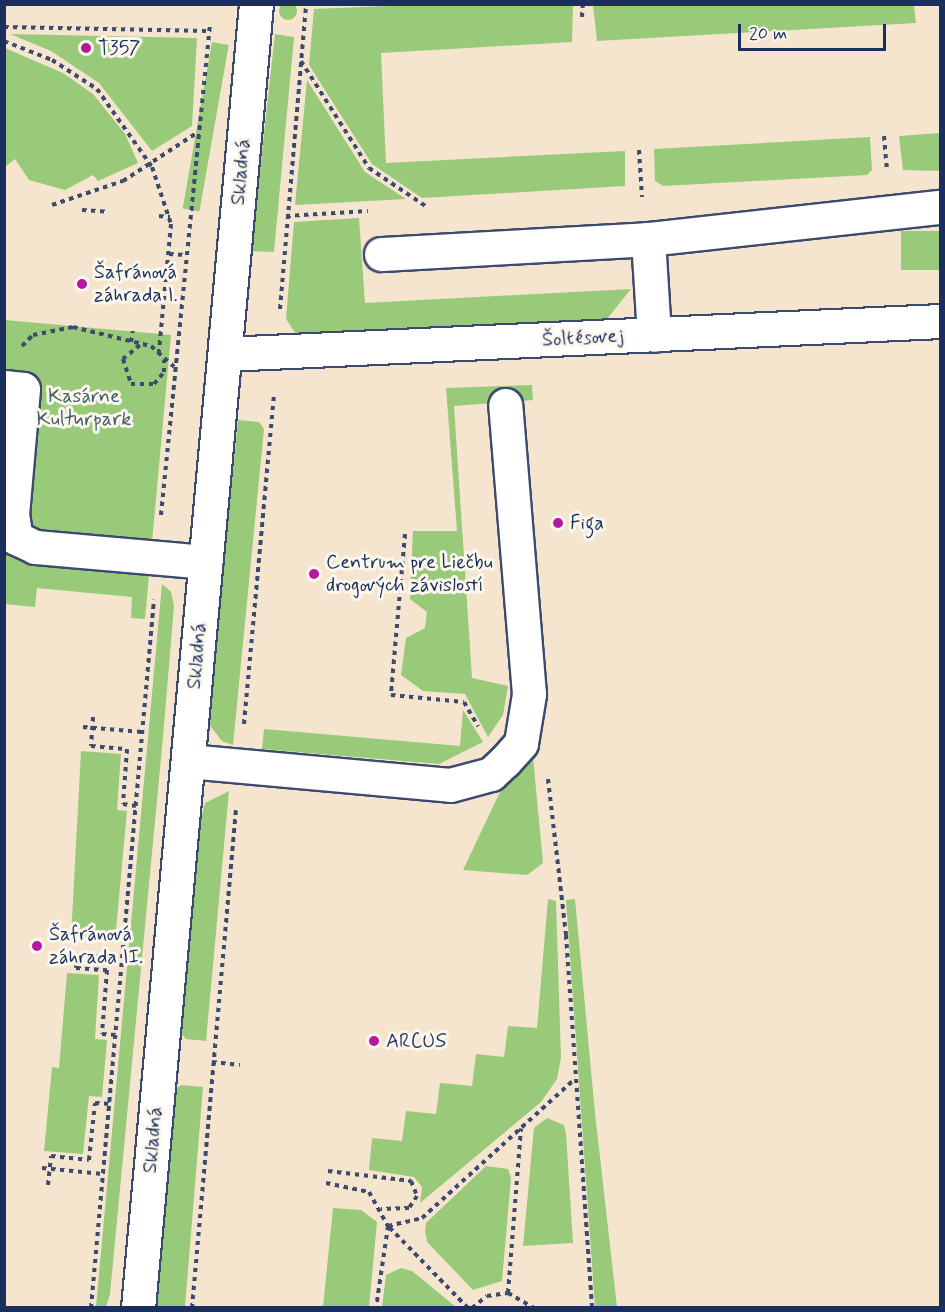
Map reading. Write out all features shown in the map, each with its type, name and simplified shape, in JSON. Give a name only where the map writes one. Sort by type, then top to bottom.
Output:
[{"type":"street","name":"Skladná","points":[[138,1308],[256,4]]},
{"type":"street","points":[[381,254],[648,239],[940,207]]},
{"type":"street","points":[[648,239],[654,334]]},
{"type":"street","name":"Šoltésovej","points":[[225,354],[940,321]]},
{"type":"street","points":[[4,387],[23,389],[12,514],[16,538],[35,547],[205,561]]},
{"type":"street","points":[[188,761],[450,785],[490,774],[521,743],[529,694],[505,405]]},
{"type":"path","points":[[192,1308],[306,4]]},
{"type":"path","points":[[582,17],[583,4]]},
{"type":"path","points":[[4,27],[206,31],[195,133],[91,1308]]},
{"type":"path","points":[[4,41],[52,60],[97,89],[152,167],[171,217],[159,352]]},
{"type":"path","points":[[301,60],[369,168],[427,208]]},
{"type":"path","points":[[52,205],[152,167],[195,133]]},
{"type":"path","points":[[884,136],[888,180]]},
{"type":"path","points":[[639,150],[641,195]]},
{"type":"path","points":[[82,210],[108,212]]},
{"type":"path","points":[[159,216],[171,217]]},
{"type":"path","points":[[169,254],[185,255]]},
{"type":"path","points":[[15,356],[33,335],[52,329],[73,327],[159,352],[175,368]]},
{"type":"path","points":[[131,342],[133,331]]},
{"type":"path","points":[[140,345],[123,359],[131,384],[149,387],[159,381],[164,359]]},
{"type":"path","points":[[405,534],[391,694],[464,702]]},
{"type":"path","points":[[93,717],[91,746],[127,749],[123,804],[136,806]]},
{"type":"path","points":[[83,727],[142,732]]},
{"type":"path","points":[[521,743],[546,753],[575,1079],[592,1308]]},
{"type":"path","points":[[68,954],[122,958]]},
{"type":"path","points":[[77,955],[76,968],[107,970],[102,1034],[116,1035]]},
{"type":"path","points":[[212,1062],[240,1065]]},
{"type":"path","points":[[388,1226],[422,1218],[575,1079]]},
{"type":"path","points":[[48,1185],[51,1156],[89,1160],[95,1103],[110,1104]]},
{"type":"path","points":[[508,1293],[522,1128]]},
{"type":"path","points":[[42,1168],[103,1174]]},
{"type":"path","points":[[328,1171],[411,1181],[417,1196],[409,1208],[381,1209]]},
{"type":"path","points":[[326,1183],[361,1188],[381,1209],[388,1226],[470,1308],[487,1296],[508,1293],[534,1308]]},
{"type":"path","points":[[376,1308],[388,1226]]},
{"type":"green space","points":[[284,2],[292,2],[297,7],[295,18],[284,20],[279,15],[279,7]]},
{"type":"green space","points":[[435,4],[573,5],[572,42],[381,53],[386,163],[625,151],[625,186],[422,198],[372,164],[309,65],[314,9]]},
{"type":"green space","points":[[593,5],[914,5],[916,23],[597,41]]},
{"type":"green space","points":[[10,34],[197,38],[192,126],[152,151],[99,83],[51,51]]},
{"type":"green space","points":[[275,34],[294,37],[274,252],[251,251]]},
{"type":"green space","points":[[212,42],[229,45],[199,211],[183,208]]},
{"type":"green space","points":[[5,48],[63,73],[93,94],[125,134],[138,163],[98,181],[93,175],[65,190],[29,180],[15,159],[5,167]]},
{"type":"green space","points":[[307,80],[365,172],[406,199],[295,205]]},
{"type":"green space","points":[[940,133],[940,171],[903,170],[899,136]]},
{"type":"green space","points":[[870,137],[872,170],[867,175],[663,186],[655,181],[654,149]]},
{"type":"green space","points":[[359,218],[365,303],[631,289],[607,319],[296,334],[286,319],[294,222]]},
{"type":"green space","points":[[901,231],[940,231],[940,270],[901,270]]},
{"type":"green space","name":"Kasárne Kulturpark","points":[[5,320],[171,335],[145,619],[131,618],[132,597],[37,588],[35,607],[5,604]]},
{"type":"green space","points":[[532,385],[533,400],[454,406],[472,678],[508,686],[503,715],[488,737],[465,694],[423,691],[401,675],[406,638],[425,628],[427,612],[410,599],[413,531],[457,531],[446,388]]},
{"type":"green space","points":[[238,420],[259,422],[264,429],[233,745],[222,741],[208,723]]},
{"type":"green space","points":[[162,584],[171,592],[174,606],[163,737],[110,1294],[106,1307],[96,1307]]},
{"type":"green space","points":[[463,710],[483,742],[439,764],[262,749],[264,729],[460,746]]},
{"type":"green space","points":[[81,751],[121,754],[117,810],[127,811],[115,941],[71,938]]},
{"type":"green space","points":[[533,757],[543,863],[527,875],[463,870],[499,794],[514,769]]},
{"type":"green space","points":[[229,791],[206,1041],[186,1039],[180,1032],[201,819],[205,803]]},
{"type":"green space","points":[[548,899],[556,901],[561,1058],[557,1079],[541,1102],[420,1203],[422,1187],[414,1177],[369,1170],[372,1138],[402,1141],[406,1111],[436,1114],[440,1083],[472,1086],[476,1054],[504,1057],[508,1026],[537,1028]]},
{"type":"green space","points":[[575,899],[595,1113],[617,1307],[595,1307],[566,900]]},
{"type":"green space","points":[[67,973],[99,975],[95,1039],[107,1040],[102,1097],[89,1096],[83,1154],[44,1151],[52,1067],[59,1068]]},
{"type":"green space","points":[[181,1085],[203,1087],[185,1307],[156,1307],[175,1089]]},
{"type":"green space","points":[[547,1118],[564,1125],[566,1134],[573,1243],[523,1246],[534,1128]]},
{"type":"green space","points":[[486,1166],[508,1169],[511,1178],[502,1281],[473,1290],[427,1242],[425,1231],[426,1223]]},
{"type":"green space","points":[[333,1208],[361,1210],[377,1222],[369,1307],[323,1307]]},
{"type":"green space","points":[[401,1268],[412,1271],[456,1307],[382,1307],[386,1275]]},
{"type":"place","name":"T357","points":[[86,48]]},
{"type":"place","name":"Šafránová záhrada I.","points":[[82,284]]},
{"type":"place","name":"Figa","points":[[558,523]]},
{"type":"place","name":"Centrum pre Liečbu drogových závislostí","points":[[314,574]]},
{"type":"place","name":"Šafránová záhrada II.","points":[[37,946]]},
{"type":"place","name":"ARCUS","points":[[374,1041]]}]
